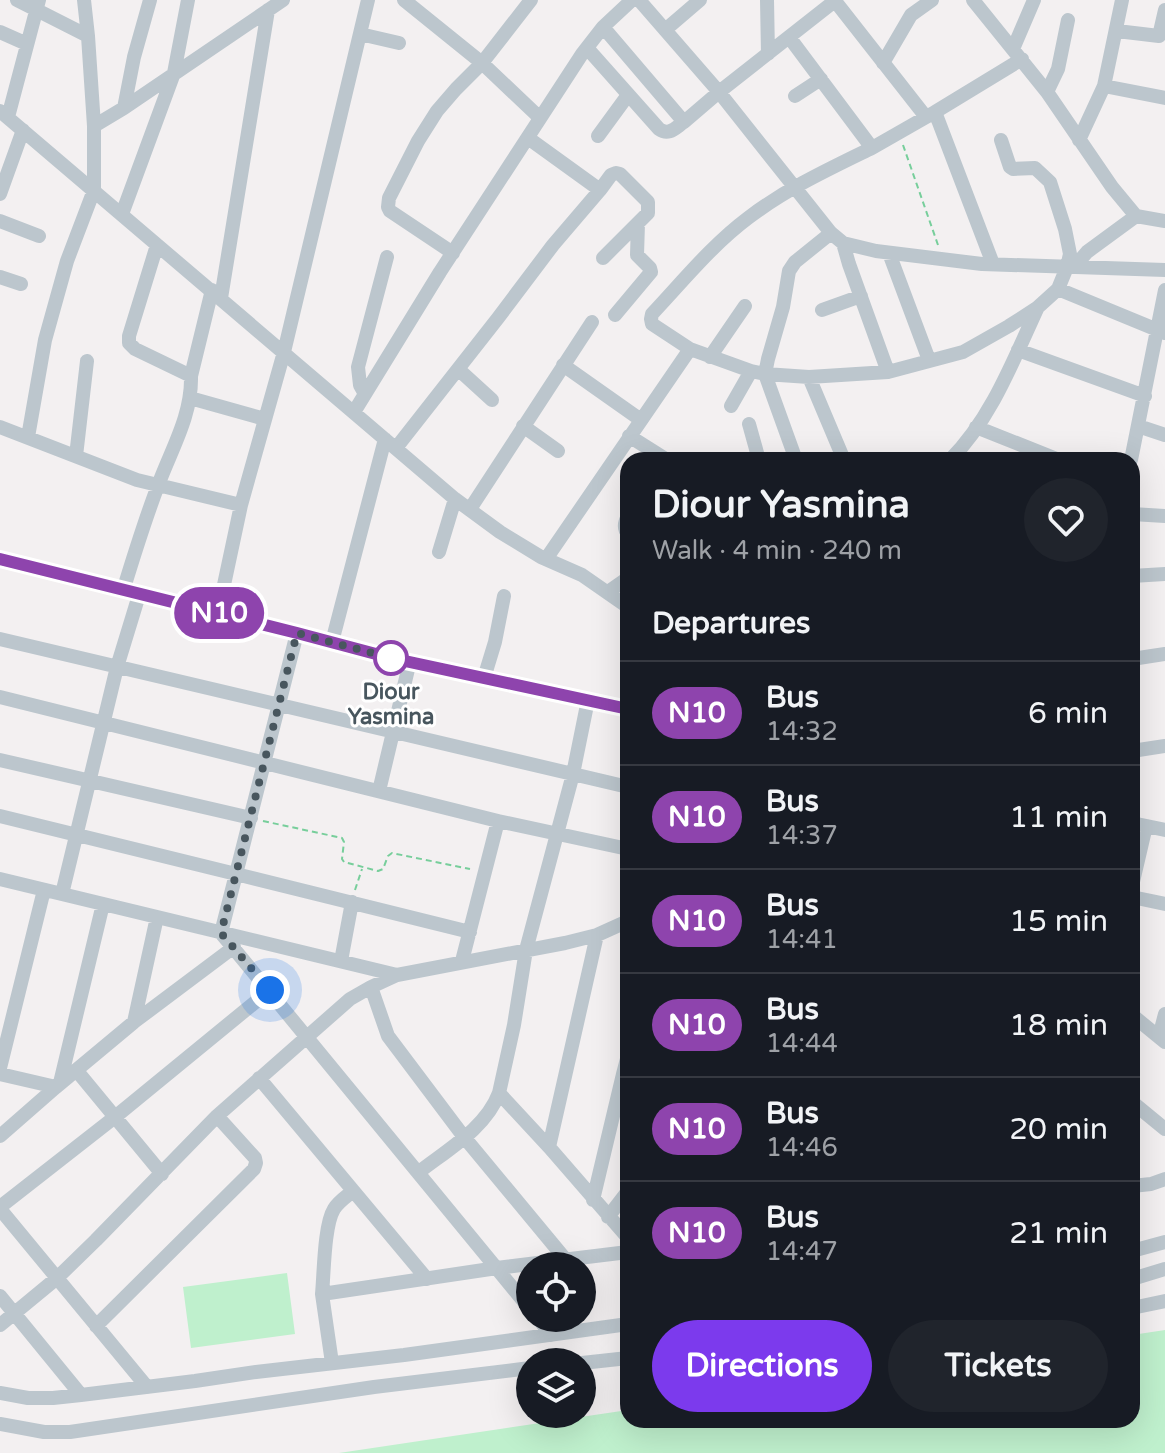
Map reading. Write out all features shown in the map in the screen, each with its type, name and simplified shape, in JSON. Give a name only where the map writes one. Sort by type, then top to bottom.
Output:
[{"type":"street","points":[[17,0],[38,5],[88,36]]},
{"type":"street","points":[[28,437],[45,340],[67,261],[94,190],[94,126],[84,0]]},
{"type":"street","points":[[124,108],[150,0]]},
{"type":"street","points":[[122,214],[174,73],[188,0]]},
{"type":"street","points":[[218,613],[241,505],[284,352],[368,0]]},
{"type":"street","points":[[404,0],[482,63],[540,118]]},
{"type":"street","points":[[453,253],[390,211],[389,198],[437,111],[482,63],[531,0]]},
{"type":"street","points":[[354,412],[587,48],[603,27],[632,0]]},
{"type":"street","points":[[639,0],[719,92],[831,233],[843,243],[889,253],[993,264],[1165,270]]},
{"type":"street","points":[[665,30],[700,0]]},
{"type":"street","points":[[767,0],[768,54]]},
{"type":"street","points":[[587,48],[664,133],[669,133],[835,0],[883,63],[930,115],[993,264]]},
{"type":"street","points":[[883,63],[911,15],[932,0]]},
{"type":"street","points":[[973,0],[988,7],[1112,187],[1136,216],[1165,221]]},
{"type":"street","points":[[1034,0],[1018,54],[930,115],[793,187],[746,219],[704,258],[652,314],[652,324],[690,349],[758,373],[809,377],[888,372],[963,352],[1009,326],[1037,308],[1058,289],[1087,252],[1136,216]]},
{"type":"street","points":[[1079,140],[1104,86],[1122,0]]},
{"type":"street","points":[[94,126],[275,4]]},
{"type":"street","points":[[123,591],[141,531],[185,420],[191,376],[216,294],[275,4]]},
{"type":"street","points":[[38,5],[4,114],[455,499],[500,532],[546,559],[582,575],[620,601]]},
{"type":"street","points":[[1117,31],[1159,36],[1165,10]]},
{"type":"street","points":[[1047,92],[1058,69],[1068,20]]},
{"type":"street","points":[[603,27],[684,122]]},
{"type":"street","points":[[0,32],[27,44]]},
{"type":"street","points":[[360,34],[399,43]]},
{"type":"street","points":[[789,37],[872,148]]},
{"type":"street","points":[[795,96],[821,79]]},
{"type":"street","points":[[1104,86],[1165,98]]},
{"type":"street","points":[[598,136],[628,95]]},
{"type":"street","points":[[0,194],[23,130]]},
{"type":"street","points":[[528,138],[600,190]]},
{"type":"street","points":[[1001,140],[1010,167],[1035,168],[1050,182],[1073,267]]},
{"type":"street","points":[[332,642],[390,444],[458,369],[553,245],[611,175],[616,173],[648,202],[648,213],[603,258]]},
{"type":"street","points":[[0,221],[39,236]]},
{"type":"street","points":[[615,315],[651,272],[637,255],[638,223]]},
{"type":"street","points":[[731,406],[768,359],[783,307],[789,271],[795,262],[831,233]]},
{"type":"street","points":[[843,243],[888,372]]},
{"type":"street","points":[[157,245],[129,343],[135,349],[191,376]]},
{"type":"street","points":[[889,253],[929,360]]},
{"type":"street","points":[[365,394],[360,385],[358,367],[387,257]]},
{"type":"street","points":[[0,277],[21,284]]},
{"type":"street","points":[[1058,289],[1161,331]]},
{"type":"street","points":[[1133,452],[1161,331],[1165,290]]},
{"type":"street","points":[[822,310],[861,296]]},
{"type":"street","points":[[710,357],[745,306]]},
{"type":"street","points":[[956,452],[990,407],[1037,308]]},
{"type":"street","points":[[470,509],[592,322]]},
{"type":"street","points":[[546,559],[690,349]]},
{"type":"street","points":[[1018,350],[1145,396]]},
{"type":"street","points":[[76,456],[87,361]]},
{"type":"street","points":[[563,365],[641,420]]},
{"type":"street","points":[[458,369],[492,400]]},
{"type":"street","points":[[758,373],[793,452]]},
{"type":"street","points":[[809,377],[841,452]]},
{"type":"street","points":[[190,398],[265,419]]},
{"type":"street","points":[[749,424],[757,452]]},
{"type":"street","points":[[523,426],[558,451]]},
{"type":"street","points":[[1138,426],[1165,435]]},
{"type":"street","points":[[0,427],[137,480],[241,505]]},
{"type":"street","points":[[976,427],[1039,452]]},
{"type":"street","points":[[629,436],[652,452]]},
{"type":"street","points":[[439,552],[455,499]]},
{"type":"street","points":[[1140,514],[1165,516]]},
{"type":"street","points":[[0,559],[410,661],[620,707]]},
{"type":"street","points":[[1140,576],[1165,574]]},
{"type":"street","points":[[608,592],[620,584]]},
{"type":"street","points":[[62,894],[117,667],[139,595]]},
{"type":"street","points":[[484,678],[504,596]]},
{"type":"street","points":[[221,933],[297,633]]},
{"type":"street","points":[[0,639],[620,785]]},
{"type":"street","points":[[1140,658],[1165,654]]},
{"type":"street","points":[[379,791],[410,661]]},
{"type":"street","points":[[0,697],[498,821],[620,847]]},
{"type":"street","points":[[419,1172],[464,1137],[491,1110],[499,1093],[526,950],[573,774],[588,700]]},
{"type":"street","points":[[1140,750],[1165,746]]},
{"type":"street","points":[[0,760],[251,818]]},
{"type":"street","points":[[0,816],[470,932]]},
{"type":"street","points":[[462,961],[498,821]]},
{"type":"street","points":[[1140,824],[1165,830]]},
{"type":"street","points":[[0,879],[397,975]]},
{"type":"street","points":[[0,1068],[44,890]]},
{"type":"street","points":[[1140,899],[1165,904]]},
{"type":"street","points":[[341,961],[352,902]]},
{"type":"street","points":[[58,1085],[103,904]]},
{"type":"street","points":[[134,1022],[157,917]]},
{"type":"street","points":[[0,1325],[57,1278],[217,1116],[350,999],[397,975],[597,935],[620,925]]},
{"type":"street","points":[[221,933],[516,1292]]},
{"type":"street","points":[[549,1147],[597,935]]},
{"type":"street","points":[[3,1131],[134,1022],[234,947]]},
{"type":"street","points":[[371,987],[388,1036],[464,1137],[559,1252]]},
{"type":"street","points":[[147,1387],[0,1208],[270,990]]},
{"type":"street","points":[[1162,1040],[1165,1014]]},
{"type":"street","points":[[1140,1022],[1162,1040]]},
{"type":"street","points":[[77,1071],[162,1174]]},
{"type":"street","points":[[0,1074],[58,1085]]},
{"type":"street","points":[[259,1078],[427,1279]]},
{"type":"street","points":[[499,1093],[620,1230]]},
{"type":"street","points":[[593,1200],[620,1099]]},
{"type":"street","points":[[1140,1109],[1165,1129]]},
{"type":"street","points":[[96,1326],[254,1169],[255,1158],[217,1116]]},
{"type":"street","points":[[1140,1185],[1165,1179]]},
{"type":"street","points":[[332,1363],[322,1294],[327,1237],[333,1210],[353,1191]]},
{"type":"street","points":[[608,1217],[620,1201]]},
{"type":"street","points":[[1140,1249],[1165,1241]]},
{"type":"street","points":[[596,1256],[620,1253]]},
{"type":"street","points":[[322,1294],[516,1266]]},
{"type":"street","points":[[1140,1277],[1165,1269]]},
{"type":"street","points":[[0,1296],[81,1395]]},
{"type":"street","points":[[1140,1306],[1165,1301]]},
{"type":"street","points":[[0,1393],[28,1398],[81,1395],[620,1325]]},
{"type":"street","points":[[596,1361],[620,1359]]},
{"type":"street","points":[[0,1424],[44,1432],[70,1432],[374,1387],[516,1370]]},
{"type":"path","points":[[898,133],[942,259]]},
{"type":"path","points":[[251,818],[342,838],[344,862],[362,867],[381,870],[392,853],[484,872]]},
{"type":"path","points":[[352,902],[362,867]]},
{"type":"green space","points":[[287,1273],[295,1334],[191,1348],[183,1287]]},
{"type":"green space","points":[[1165,1330],[1165,1453],[339,1453],[516,1427],[596,1428],[596,1415],[620,1411],[620,1428],[1140,1428],[1140,1334]]},
{"type":"bus line","name":"N10","points":[[0,559],[391,658],[620,707]]},
{"type":"place","name":"Diour Yasmina","points":[[391,658]]},
{"type":"route","points":[[270,990],[221,933],[297,633],[391,658]]}]
